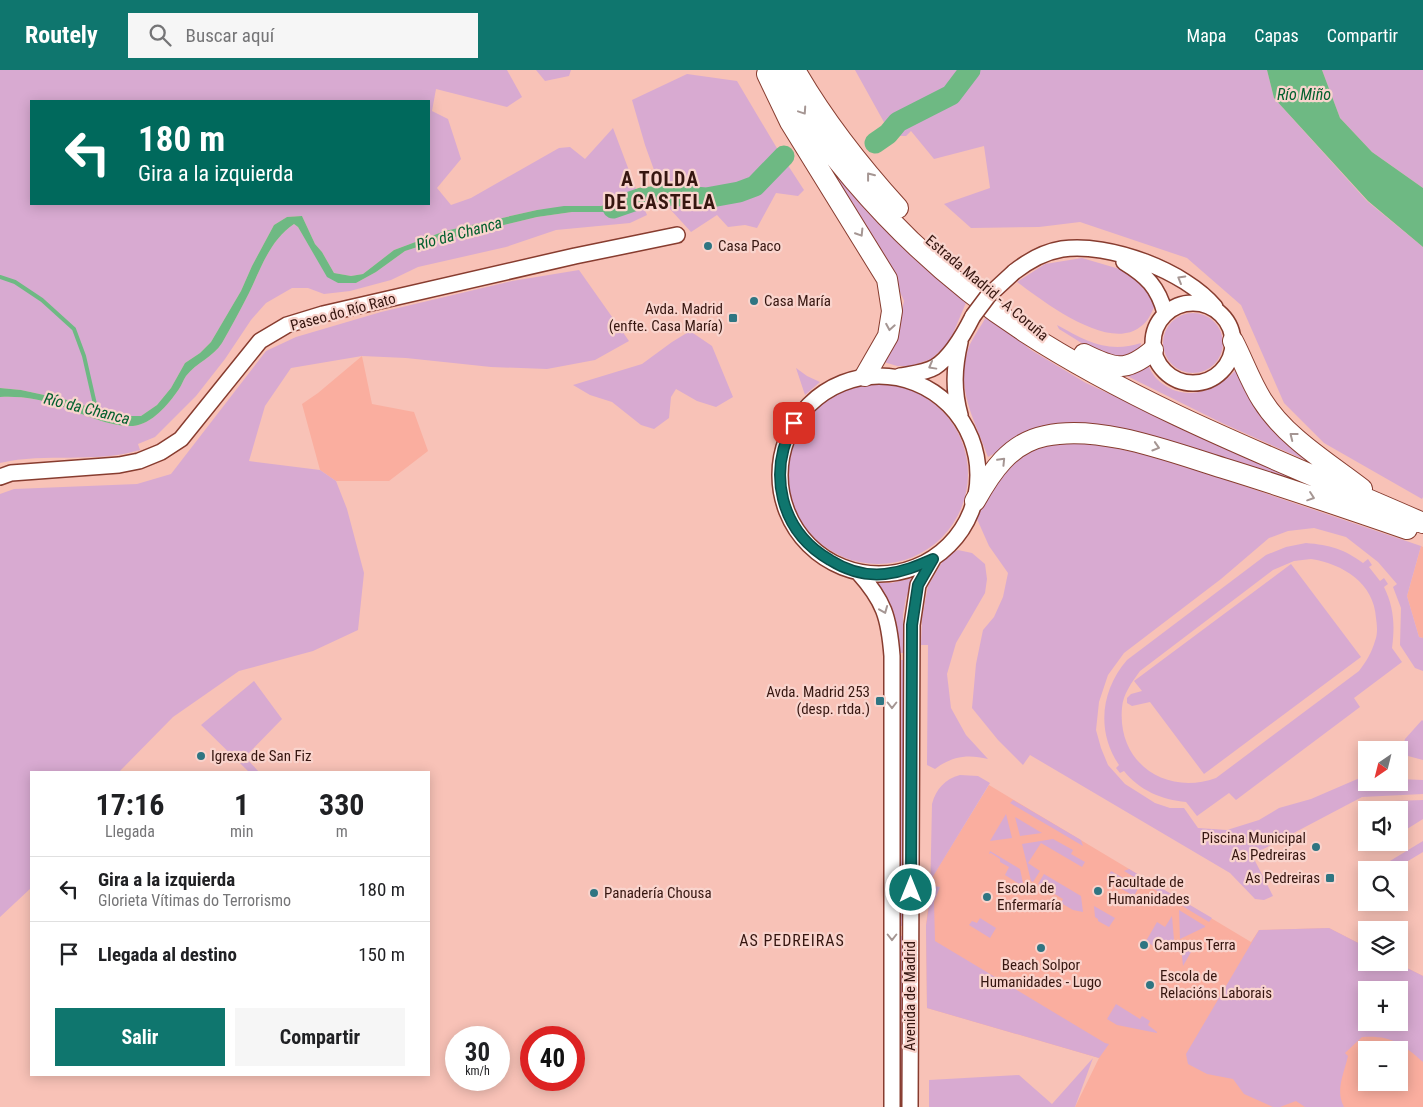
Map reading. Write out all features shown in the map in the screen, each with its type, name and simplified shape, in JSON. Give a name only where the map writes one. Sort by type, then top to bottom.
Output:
[{"type":"highway","points":[[765,70],[790,122],[887,279],[892,311],[888,336],[865,376]]},
{"type":"highway","name":"Estrada Madrid - A Coruña","points":[[777,70],[825,144],[895,225],[946,272],[992,309],[1026,333],[1139,397],[1212,432],[1423,523]]},
{"type":"highway","name":"Estrada Madrid - A Coruña","points":[[795,70],[840,138],[883,192],[922,234],[965,274],[1073,360]]},
{"type":"highway","points":[[1006,306],[1055,338],[1085,355],[1106,364],[1121,367],[1136,364],[1153,350]]},
{"type":"highway","points":[[1233,340],[1262,401],[1287,431],[1385,507]]},
{"type":"highway","points":[[976,501],[989,476],[1012,451],[1044,436],[1084,434],[1147,444],[1272,483],[1423,534]]},
{"type":"street","name":"Paseo do Río Rato","points":[[0,477],[11,473],[140,461],[161,452],[181,438],[260,341],[287,325],[342,310],[575,256],[677,235]]},
{"type":"street","points":[[961,338],[954,377],[955,397],[960,416],[973,442],[979,472],[976,501],[970,517],[953,542],[933,559],[909,570],[884,574],[858,572],[838,565],[820,554],[804,539],[792,521],[784,501],[780,473],[782,452],[794,423],[812,401],[837,385],[865,376],[894,376],[916,373],[935,367],[961,338],[988,296],[1026,262],[1045,253],[1062,249],[1081,248],[1125,255],[1169,272],[1198,289],[1207,297],[1226,319],[1231,329],[1233,340],[1232,352],[1224,368],[1209,380],[1198,383],[1174,378],[1164,371],[1157,362],[1152,342],[1155,327],[1165,313],[1180,305],[1196,302],[1208,305],[1218,311]]},
{"type":"street","points":[[1107,252],[1140,272],[1151,282],[1160,295],[1165,313]]},
{"type":"street","points":[[894,376],[919,384],[942,397],[960,416]]},
{"type":"street","name":"Avenida de Madrid","points":[[910,1107],[912,625],[918,585],[933,559]]},
{"type":"street","name":"Avenida de Madrid","points":[[858,572],[879,598],[886,614],[892,656],[892,1107]]},
{"type":"shaded area","points":[[0,70],[507,70],[522,97],[507,107],[436,89],[432,111],[448,119],[461,159],[437,188],[451,205],[471,198],[559,148],[570,147],[585,159],[613,128],[639,197],[601,206],[537,210],[445,231],[394,250],[363,274],[351,276],[334,273],[315,244],[302,216],[287,217],[274,225],[241,291],[211,342],[200,353],[185,363],[171,388],[157,405],[141,416],[113,416],[72,401],[21,390],[0,388]]},
{"type":"shaded area","points":[[536,70],[571,70],[569,76],[545,81]]},
{"type":"shaded area","points":[[855,70],[1267,70],[1274,98],[1367,201],[1423,247],[1422,499],[1324,443],[1284,403],[1241,305],[1187,258],[1080,222],[1039,227],[971,228],[944,204],[990,188],[984,146],[934,159],[911,131],[906,136],[895,136],[885,124]]},
{"type":"shaded area","points":[[1322,70],[1423,70],[1423,188],[1372,152],[1340,118]]},
{"type":"shaded area","points":[[687,74],[737,81],[804,190],[798,196],[776,193],[757,228],[745,225],[728,227],[717,215],[691,232],[670,209],[645,145],[632,100]]},
{"type":"shaded area","points":[[810,138],[968,298],[949,343],[931,359],[911,366],[897,366],[884,362],[897,333],[904,301],[892,274]]},
{"type":"shaded area","points":[[641,201],[647,215],[630,223],[556,230],[506,247],[418,267],[391,280],[350,291],[324,294],[308,288],[292,288],[266,303],[251,320],[225,359],[196,396],[155,437],[138,444],[140,450],[105,456],[35,458],[0,463],[0,397],[23,398],[44,402],[105,422],[124,426],[133,426],[153,418],[170,401],[190,371],[214,352],[222,343],[272,246],[294,224],[298,227],[327,276],[338,283],[356,283],[376,272],[405,251],[430,243],[537,217],[572,212],[618,212]]},
{"type":"shaded area","points":[[1082,258],[1133,273],[1144,280],[1155,305],[1143,325],[1127,333],[1111,333],[1094,329],[1059,311],[1017,282],[1045,264]]},
{"type":"shaded area","points":[[579,270],[629,341],[595,360],[547,369],[491,367],[406,358],[362,356],[291,368],[265,406],[249,461],[320,470],[336,481],[347,509],[364,573],[358,630],[313,651],[239,671],[173,717],[120,771],[30,771],[30,889],[0,917],[0,494],[14,489],[137,484],[171,474],[266,351],[296,337],[381,312],[512,281]]},
{"type":"shaded area","points":[[1187,313],[1199,313],[1210,318],[1218,326],[1223,337],[1221,355],[1210,368],[1199,373],[1187,373],[1176,368],[1168,360],[1163,349],[1163,337],[1168,326],[1176,318]]},
{"type":"shaded area","points":[[987,315],[1031,350],[1086,383],[1308,486],[1039,430],[988,457],[973,419],[964,380],[964,367],[968,348]]},
{"type":"shaded area","points":[[1057,325],[1097,344],[1118,347],[1141,343],[1140,348],[1123,360],[1096,352],[1059,329]]},
{"type":"shaded area","points":[[690,331],[712,346],[733,397],[716,407],[697,401],[676,389],[671,397],[669,418],[654,429],[641,425],[612,402],[590,395],[573,385],[642,364]]},
{"type":"shaded area","points":[[362,356],[372,404],[414,412],[428,451],[389,481],[336,481],[320,470],[302,404]]},
{"type":"shaded area","points":[[1148,365],[1155,377],[1166,386],[1188,393],[1200,392],[1221,383],[1239,366],[1312,463],[1224,424],[1119,372]]},
{"type":"shaded area","points":[[796,368],[820,382],[805,395]]},
{"type":"shaded area","points":[[878,384],[896,386],[912,391],[928,399],[942,410],[953,424],[961,440],[966,456],[968,474],[966,492],[961,508],[953,524],[942,538],[928,549],[912,557],[896,562],[878,564],[860,562],[844,557],[828,549],[814,538],[803,524],[795,508],[790,492],[788,474],[790,456],[795,440],[803,424],[814,410],[828,399],[844,391],[860,386]]},
{"type":"shaded area","points":[[1050,443],[1089,443],[1158,457],[1421,546],[1407,596],[1419,637],[1423,638],[1423,671],[1415,668],[1400,645],[1401,608],[1393,587],[1397,584],[1378,562],[1346,537],[1314,528],[1288,531],[1269,538],[1221,579],[1124,653],[1108,675],[1099,702],[1096,730],[1108,765],[1125,784],[1155,803],[1170,808],[1184,808],[1198,828],[1227,830],[1259,820],[1279,808],[1311,799],[1358,779],[1358,791],[1408,791],[1408,779],[1423,780],[1423,794],[1362,797],[1252,855],[1273,896],[1264,900],[1255,899],[1230,873],[1030,755],[1023,765],[998,740],[972,708],[976,664],[983,630],[994,617],[1003,597],[1008,573],[989,546],[977,519],[991,489],[1006,468],[1030,452]]},
{"type":"shaded area","points":[[1306,543],[1322,545],[1343,551],[1363,563],[1368,559],[1372,565],[1369,567],[1380,581],[1384,578],[1388,584],[1384,587],[1393,617],[1392,648],[1402,662],[1354,698],[1360,707],[1236,800],[1229,793],[1197,816],[1186,802],[1168,799],[1152,793],[1137,784],[1124,771],[1120,773],[1116,768],[1119,765],[1107,738],[1105,725],[1107,697],[1118,672],[1127,660],[1266,555],[1286,547]],"holes":[[[1311,559],[1334,565],[1355,577],[1370,595],[1374,606],[1377,627],[1376,638],[1368,657],[1359,671],[1216,778],[1197,782],[1180,782],[1163,778],[1148,770],[1136,759],[1128,745],[1123,728],[1122,708],[1124,698],[1128,688],[1140,671],[1273,570],[1294,561]]]},
{"type":"shaded area","points":[[1421,546],[1423,547],[1423,638],[1419,637],[1407,596]]},
{"type":"shaded area","points":[[958,550],[972,553],[985,564],[987,579],[985,593],[956,643],[947,674],[951,708],[966,735],[988,759],[960,757],[948,761],[935,769],[927,765],[928,645],[921,645],[922,618],[928,586],[945,557]]},
{"type":"shaded area","points":[[1291,564],[1361,657],[1204,774],[1150,702],[1132,706],[1127,703],[1127,698],[1131,694],[1142,691],[1134,681]]},
{"type":"shaded area","points":[[913,578],[906,598],[903,615],[903,653],[900,653],[895,616],[888,599],[877,583],[891,583]]},
{"type":"shaded area","points":[[899,660],[905,660],[903,926],[899,926]]},
{"type":"shaded area","points":[[254,681],[282,719],[245,757],[258,771],[248,771],[201,725]]},
{"type":"shaded area","points":[[1422,720],[1423,760],[1408,756],[1408,741],[1404,741]]},
{"type":"shaded area","points":[[960,775],[978,776],[990,783],[932,878],[935,880],[934,886],[940,887],[934,902],[935,941],[1109,1044],[1099,1058],[927,1008],[926,926],[930,899],[932,804],[942,785]]},
{"type":"shaded area","name":"Campus Terra","points":[[989,785],[1251,942],[1259,930],[1329,928],[1358,943],[1358,971],[1408,971],[1408,968],[1423,976],[1423,1107],[1075,1107],[1099,1058],[927,1008],[926,926],[931,879]]},
{"type":"shaded area","points":[[1013,800],[1081,840],[1083,846],[1010,803]]},
{"type":"shaded area","points":[[1423,800],[1423,819],[1408,828],[1408,801],[1394,801]]},
{"type":"shaded area","points":[[1006,814],[1012,838],[990,841]]},
{"type":"shaded area","points":[[1015,817],[1042,833],[1020,836]]},
{"type":"shaded area","points":[[1053,839],[1073,850],[1071,854],[1085,862],[1082,867],[1041,843],[1028,863],[1040,871],[1033,882],[1031,881],[1022,844]]},
{"type":"shaded area","points":[[1423,841],[1423,852],[1408,861],[1390,861],[1408,851]]},
{"type":"shaded area","points":[[990,851],[1020,869],[1023,883],[1021,885],[1005,875],[1009,867],[1000,862],[1000,859],[991,853],[989,854]]},
{"type":"shaded area","points":[[1129,869],[1212,918],[1209,922],[1124,871]]},
{"type":"shaded area","points":[[1111,871],[1139,887],[1134,896],[1106,880]]},
{"type":"shaded area","points":[[1044,874],[1081,896],[1083,912],[1073,910],[1061,903],[1063,899],[1038,884]]},
{"type":"shaded area","points":[[1094,906],[1115,918],[1109,927],[1098,921],[1095,917]]},
{"type":"shaded area","points":[[1179,910],[1205,926],[1205,927],[1180,939]]},
{"type":"shaded area","points":[[1172,916],[1174,940],[1156,948],[1146,941],[1157,922],[1165,927]]},
{"type":"shaded area","points":[[980,918],[996,928],[990,938],[969,925],[972,921],[977,923]]},
{"type":"shaded area","points":[[1329,928],[1358,943],[1358,971],[1408,971],[1408,968],[1423,976],[1423,1062],[1408,1049],[1408,1041],[1393,1041],[1380,1037],[1362,1037],[1345,1053],[1348,1056],[1340,1088],[1341,1101],[1344,1107],[1305,1107],[1296,1101],[1280,1107],[1273,1107],[1244,1094],[1233,1079],[1207,1074],[1188,1064],[1186,1054],[1259,930]]},
{"type":"shaded area","points":[[899,936],[903,936],[903,1107],[899,1107]]},
{"type":"shaded area","points":[[1198,940],[1183,966],[1181,946]]},
{"type":"shaded area","points":[[1116,1004],[1140,1019],[1142,1016],[1150,1021],[1148,1025],[1157,1033],[1117,1025],[1107,1019]]},
{"type":"shaded area","points":[[1093,1058],[1075,1107],[929,1107],[929,1080],[1019,1075],[1052,1104]]},
{"type":"water","name":"Río Miño","points":[[1267,70],[1322,70],[1340,118],[1372,152],[1423,188],[1423,247],[1368,201],[1274,98]]},
{"type":"water","points":[[639,197],[641,201],[618,212],[572,212],[537,217],[430,243],[405,251],[376,272],[356,283],[338,283],[327,277],[298,227],[294,224],[272,246],[222,343],[214,352],[190,371],[170,401],[147,422],[133,426],[124,426],[95,419],[44,402],[23,398],[0,397],[0,388],[21,390],[72,401],[113,416],[141,416],[157,405],[171,388],[185,363],[200,353],[211,342],[241,291],[274,225],[287,217],[302,216],[315,244],[334,273],[351,276],[363,274],[394,250],[445,231],[537,210],[564,206],[601,206]]},
{"type":"waterway","name":"Río da Chanca","points":[[875,143],[888,134],[898,122],[951,95],[970,70]]},
{"type":"waterway","name":"Río da Chanca","points":[[613,208],[642,198],[671,195],[706,198],[739,192],[755,186],[784,156]]},
{"type":"waterway","points":[[0,277],[15,282],[42,300],[74,329],[84,356],[97,413]]},
{"type":"place","name":"Casa Paco","points":[[708,246]]},
{"type":"place","name":"Casa María","points":[[754,301]]},
{"type":"place","name":"Avda. Madrid (enfte. Casa María)","points":[[733,318]]},
{"type":"place","name":"Avda. Madrid 253 (desp. rtda.)","points":[[880,701]]},
{"type":"place","name":"Igrexa de San Fiz","points":[[201,756]]},
{"type":"place","name":"Piscina Municipal As Pedreiras","points":[[1316,847]]},
{"type":"place","name":"As Pedreiras","points":[[1330,878]]},
{"type":"place","name":"Facultade de Humanidades","points":[[1098,891]]},
{"type":"place","name":"Panadería Chousa","points":[[594,893]]},
{"type":"place","name":"Escola de Enfermaría","points":[[987,897]]},
{"type":"place","name":"Campus Terra","points":[[1144,945]]},
{"type":"place","name":"Beach Solpor Humanidades - Lugo","points":[[1041,948]]},
{"type":"place","name":"Escola de Relacións Laborais","points":[[1150,985]]},
{"type":"district","name":"A TOLDA DE CASTELA","points":[[660,190]]},
{"type":"district","name":"AS PEDREIRAS","points":[[792,940]]},
{"type":"route","points":[[794,423],[784,445],[781,459],[781,488],[792,521],[804,539],[820,554],[838,565],[858,572],[884,574],[909,570],[933,559],[918,585],[912,625],[911,890]]}]
